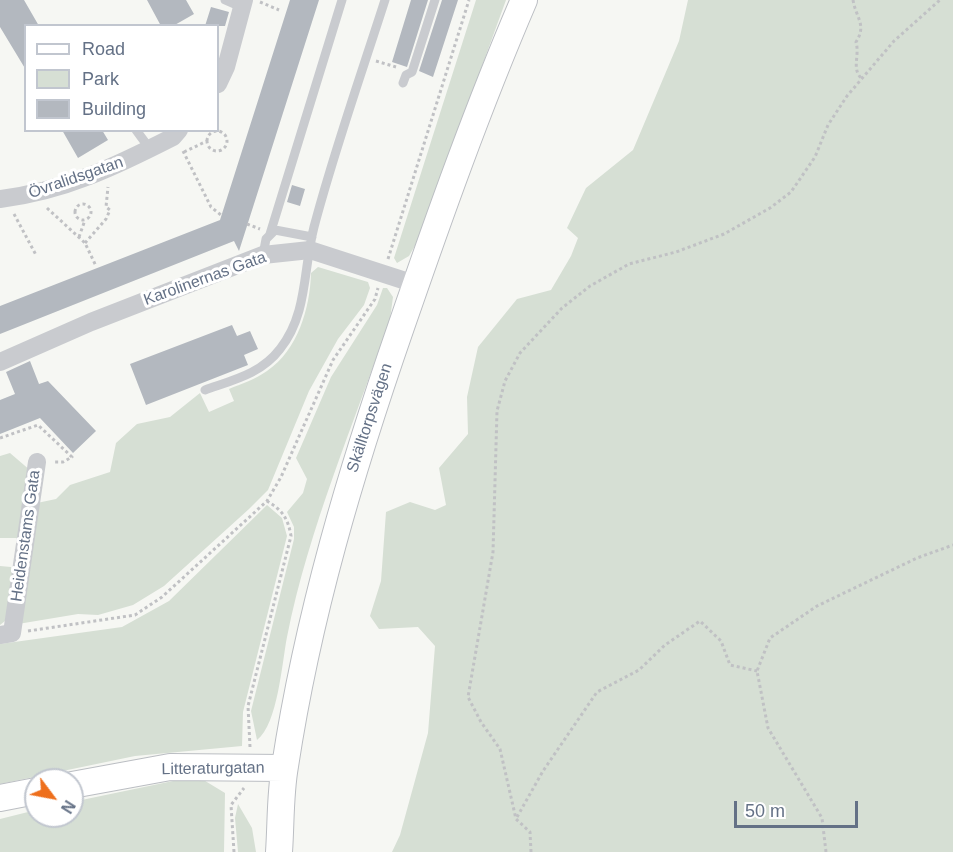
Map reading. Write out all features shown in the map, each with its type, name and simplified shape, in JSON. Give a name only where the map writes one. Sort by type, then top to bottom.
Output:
[{"type":"street","name":"Skälltorpsvägen","points":[[279,852],[284,768],[300,681],[333,536],[359,447],[416,284],[474,122],[524,0]]},
{"type":"street","points":[[219,82],[226,67],[241,2]]},
{"type":"street","name":"Övralidsgatan","points":[[3,199],[37,195],[109,170],[176,134]]},
{"type":"street","name":"Karolinernas Gata","points":[[0,362],[91,322],[263,255],[311,243],[383,274],[416,284]]},
{"type":"street","name":"Heidenstams Gata","points":[[6,634],[37,462]]},
{"type":"street","name":"Litteraturgatan","points":[[84,783],[170,767],[284,768]]},
{"type":"street","points":[[0,798],[24,793]]},
{"type":"lane","points":[[263,255],[263,248],[270,234],[342,0]]},
{"type":"lane","points":[[205,390],[257,371],[280,349],[292,331],[298,317],[311,243],[385,0]]},
{"type":"lane","points":[[403,83],[406,75],[412,72],[435,0]]},
{"type":"lane","points":[[138,132],[150,148]]},
{"type":"lane","points":[[270,234],[279,230],[311,243]]},
{"type":"path","points":[[6,634],[135,615],[162,597],[267,501],[281,477],[333,360],[375,299],[468,0]]},
{"type":"path","points":[[854,0],[863,24],[862,32],[856,42],[860,54],[855,68],[856,74],[862,79]]},
{"type":"path","points":[[531,852],[530,832],[516,819],[501,749],[481,722],[468,697],[493,552],[497,411],[505,381],[520,353],[562,308],[590,286],[629,264],[676,252],[724,234],[770,208],[791,192],[815,157],[828,125],[862,79],[894,41],[940,0]]},
{"type":"path","points":[[241,2],[279,10]]},
{"type":"path","points":[[387,65],[397,68]]},
{"type":"path","points":[[215,132],[209,135],[207,141],[210,148],[216,151],[222,149],[227,142],[224,134],[219,132]]},
{"type":"path","points":[[176,134],[211,207],[221,215]]},
{"type":"path","points":[[184,152],[207,141]]},
{"type":"path","points":[[85,243],[110,210],[106,207],[109,170]]},
{"type":"path","points":[[37,195],[45,206],[85,243],[96,266]]},
{"type":"path","points":[[3,199],[36,255]]},
{"type":"path","points":[[79,237],[91,210],[88,206],[80,204],[75,209],[75,214],[80,220],[85,220]]},
{"type":"path","points":[[0,438],[38,425],[72,457],[63,462],[39,458],[37,462]]},
{"type":"path","points":[[234,852],[231,805],[247,785],[251,743],[247,719],[248,706],[291,536],[289,523],[284,513],[267,501]]},
{"type":"path","points":[[826,852],[822,818],[768,728],[757,671],[770,638],[817,606],[917,558],[953,545]]},
{"type":"path","points":[[516,819],[543,771],[597,692],[639,670],[665,645],[700,621],[721,641],[730,665],[757,671]]},
{"type":"green space","points":[[476,0],[506,0],[420,237],[409,256],[397,263],[394,258]]},
{"type":"green space","points":[[688,0],[953,0],[953,852],[392,852],[400,835],[428,733],[435,646],[418,627],[379,629],[370,616],[381,581],[386,512],[410,502],[435,510],[446,505],[439,468],[468,434],[467,397],[478,347],[517,299],[551,290],[571,256],[578,238],[567,228],[586,188],[633,150],[679,41]]},
{"type":"green space","points":[[318,267],[368,282],[370,288],[364,305],[338,339],[309,391],[268,490],[164,586],[133,605],[98,615],[78,614],[18,624],[37,503],[56,499],[70,485],[110,472],[116,443],[137,424],[170,417],[200,393],[209,412],[234,401],[229,389],[267,371],[287,352],[305,314],[311,273]]},
{"type":"green space","points":[[383,288],[387,288],[393,297],[390,319],[333,476],[307,556],[287,637],[274,707],[270,721],[257,740],[251,711],[294,539],[294,527],[287,512],[303,493],[307,479],[296,458],[331,377],[377,305]]},
{"type":"green space","points":[[10,453],[31,471],[21,538],[0,538],[0,456]]},
{"type":"green space","points":[[267,505],[282,518],[287,536],[243,712],[242,746],[135,756],[77,768],[24,768],[24,779],[0,784],[0,644],[122,627],[169,601]]},
{"type":"green space","points":[[0,566],[11,567],[15,573],[10,617],[0,625]]},
{"type":"green space","points":[[197,776],[225,793],[224,852],[0,852],[0,819],[24,813],[24,828],[84,828],[84,800]]},
{"type":"green space","points":[[238,804],[252,828],[256,852],[238,852],[235,818]]},
{"type":"building","points":[[0,0],[24,0],[38,24],[24,24],[24,67],[0,27]]},
{"type":"building","points":[[147,0],[186,0],[194,14],[176,24],[160,24]]},
{"type":"building","points":[[290,0],[319,0],[239,251],[234,241],[0,334],[0,306],[220,220]]},
{"type":"building","points":[[411,0],[428,0],[407,67],[392,62]]},
{"type":"building","points":[[442,0],[458,0],[433,77],[419,71]]},
{"type":"building","points":[[211,7],[229,12],[225,26],[206,24]]},
{"type":"building","points":[[63,132],[103,132],[108,140],[78,158]]},
{"type":"building","points":[[292,185],[305,189],[300,206],[287,202]]},
{"type":"building","points":[[232,325],[237,336],[250,331],[258,349],[244,355],[248,365],[146,405],[130,364]]},
{"type":"building","points":[[30,361],[39,384],[48,381],[96,431],[73,453],[40,418],[0,434],[0,400],[15,394],[6,372]]}]
